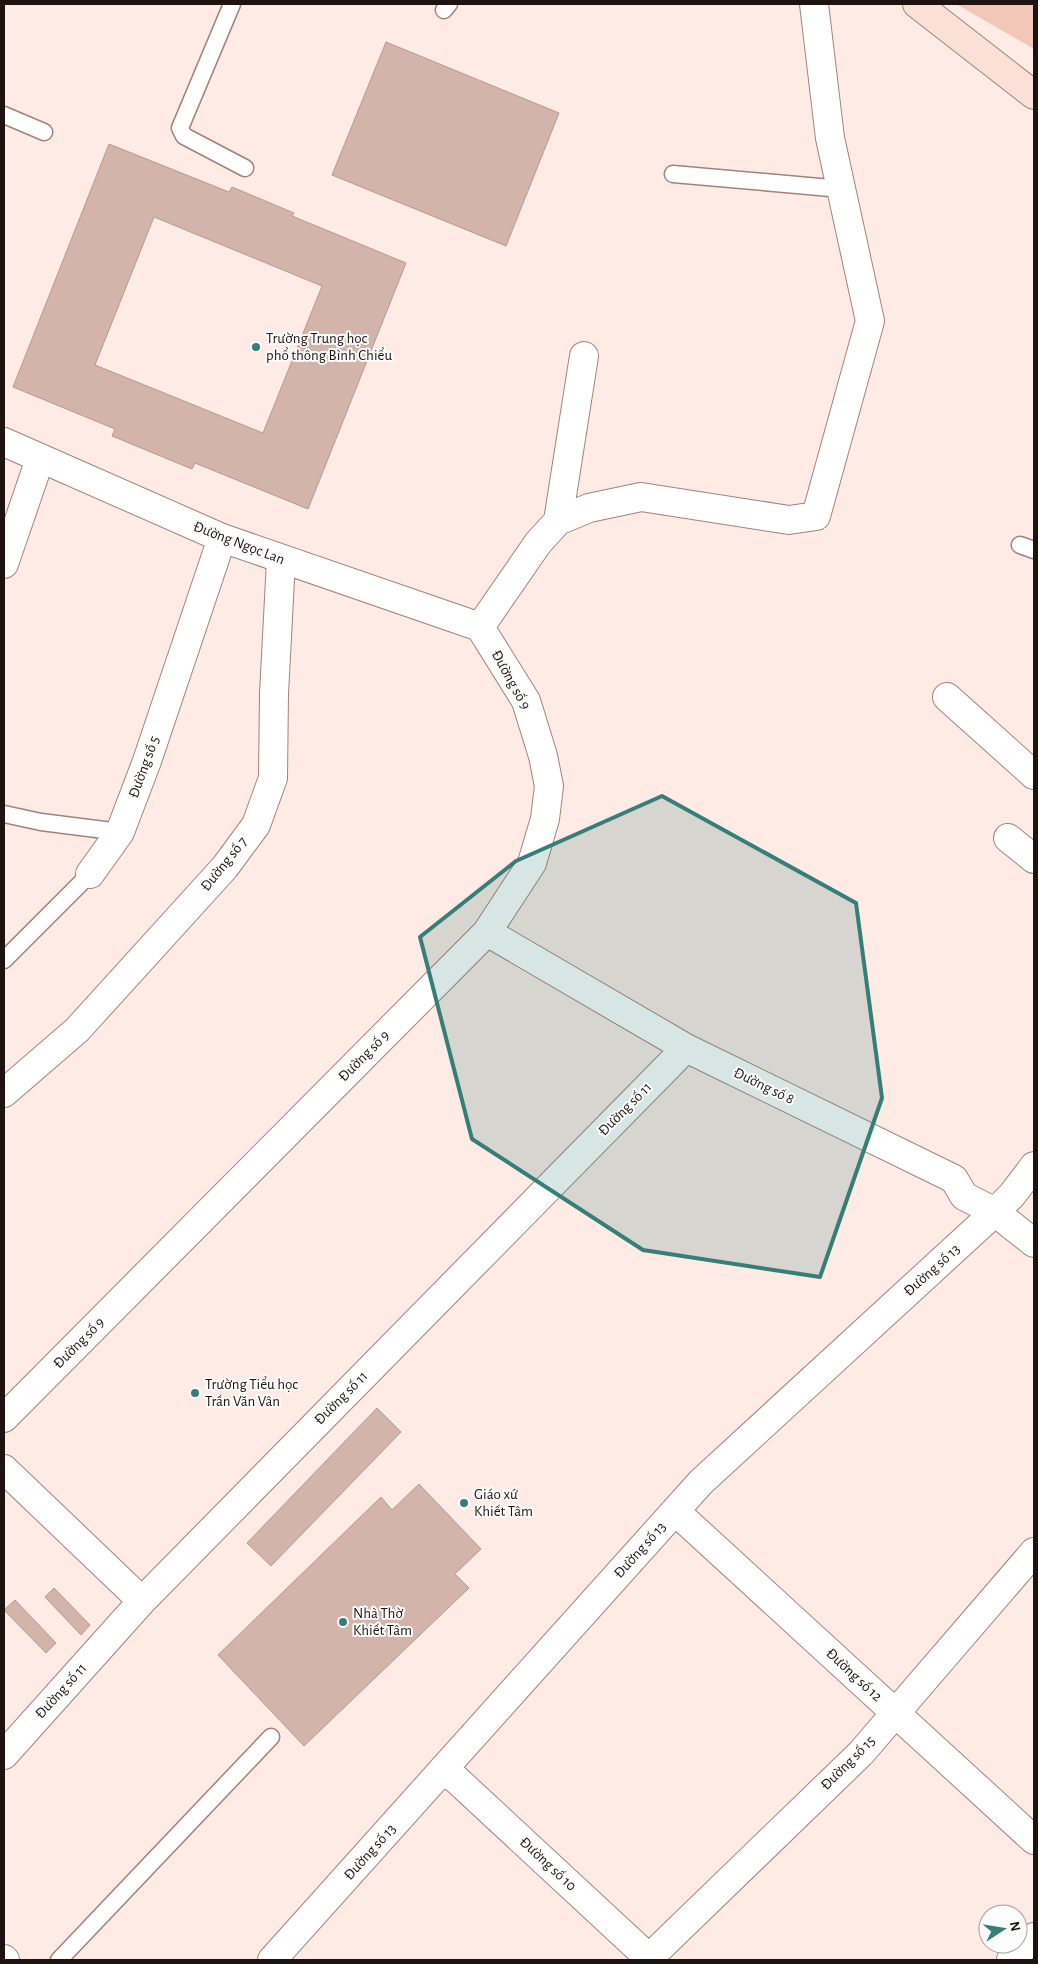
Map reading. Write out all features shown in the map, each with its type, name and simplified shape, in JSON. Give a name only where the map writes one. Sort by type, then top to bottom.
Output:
[{"type":"street","points":[[480,627],[538,543],[558,521],[589,508],[641,497],[789,520],[816,516],[870,321],[830,138],[814,4]]},
{"type":"street","points":[[917,4],[1034,95]]},
{"type":"street","points":[[558,521],[584,356]]},
{"type":"street","name":"Đường Ngọc Lan","points":[[4,442],[222,538],[281,560],[480,627]]},
{"type":"street","points":[[4,564],[40,458]]},
{"type":"street","name":"Đường số 5","points":[[90,874],[120,832],[147,761],[222,538]]},
{"type":"street","name":"Đường số 7","points":[[4,1093],[77,1030],[225,867],[256,825],[273,778],[274,694],[281,560]]},
{"type":"street","name":"Đường số 9","points":[[4,1418],[488,932],[532,863],[545,819],[549,786],[544,756],[526,700],[480,627]]},
{"type":"street","points":[[947,696],[1034,775]]},
{"type":"street","points":[[1008,838],[1034,859]]},
{"type":"street","name":"Đường số 8","points":[[488,932],[686,1048],[954,1180],[964,1196],[995,1212],[1034,1243]]},
{"type":"street","name":"Đường số 11","points":[[4,1756],[142,1600],[686,1048]]},
{"type":"street","name":"Đường số 13","points":[[272,1960],[701,1482],[995,1212],[1012,1195],[1034,1166]]},
{"type":"street","points":[[4,1469],[142,1600]]},
{"type":"street","name":"Đường số 12","points":[[675,1510],[1034,1840]]},
{"type":"street","name":"Đường số 15","points":[[649,1960],[861,1753],[1034,1552]]},
{"type":"street","name":"Đường số 10","points":[[444,1768],[649,1960]]},
{"type":"street","points":[[1012,1960],[1034,1937]]},
{"type":"lane","points":[[232,4],[180,128],[184,136],[245,168]]},
{"type":"lane","points":[[4,115],[44,132]]},
{"type":"lane","points":[[674,174],[842,189]]},
{"type":"lane","points":[[4,814],[41,822],[120,832]]},
{"type":"lane","name":"Đường số 5","points":[[4,960],[90,874]]},
{"type":"lane","points":[[59,1960],[271,1737]]},
{"type":"highlighted area","points":[[662,796],[856,903],[882,1098],[820,1277],[643,1250],[472,1139],[420,937],[516,861]]},
{"type":"shaded area","points":[[956,4],[1034,4],[1034,49]]},
{"type":"building","points":[[386,42],[559,113],[506,246],[332,175]]},
{"type":"building","points":[[109,144],[229,192],[232,187],[294,213],[292,216],[406,263],[308,509],[195,463],[192,469],[112,436],[115,429],[13,387]],"holes":[[[154,217],[322,286],[263,433],[95,365]]]},
{"type":"building","points":[[377,1408],[401,1432],[271,1566],[247,1543]]},
{"type":"building","name":"Nhà Thờ Khiết Tâm","points":[[419,1484],[481,1549],[455,1574],[469,1588],[304,1746],[218,1655],[381,1497],[392,1510]]},
{"type":"building","points":[[54,1588],[90,1625],[81,1635],[45,1597]]},
{"type":"building","points":[[15,1600],[56,1643],[46,1653],[4,1610]]},
{"type":"place","name":"Trường Trung học phổ thông Bình Chiểu","points":[[256,347]]},
{"type":"place","name":"Trường Tiểu học Trần Văn Vân","points":[[195,1393]]},
{"type":"place","name":"Giáo xứ Khiết Tâm","points":[[464,1503]]},
{"type":"place","name":"Nhà Thờ Khiết Tâm","points":[[343,1622]]}]
